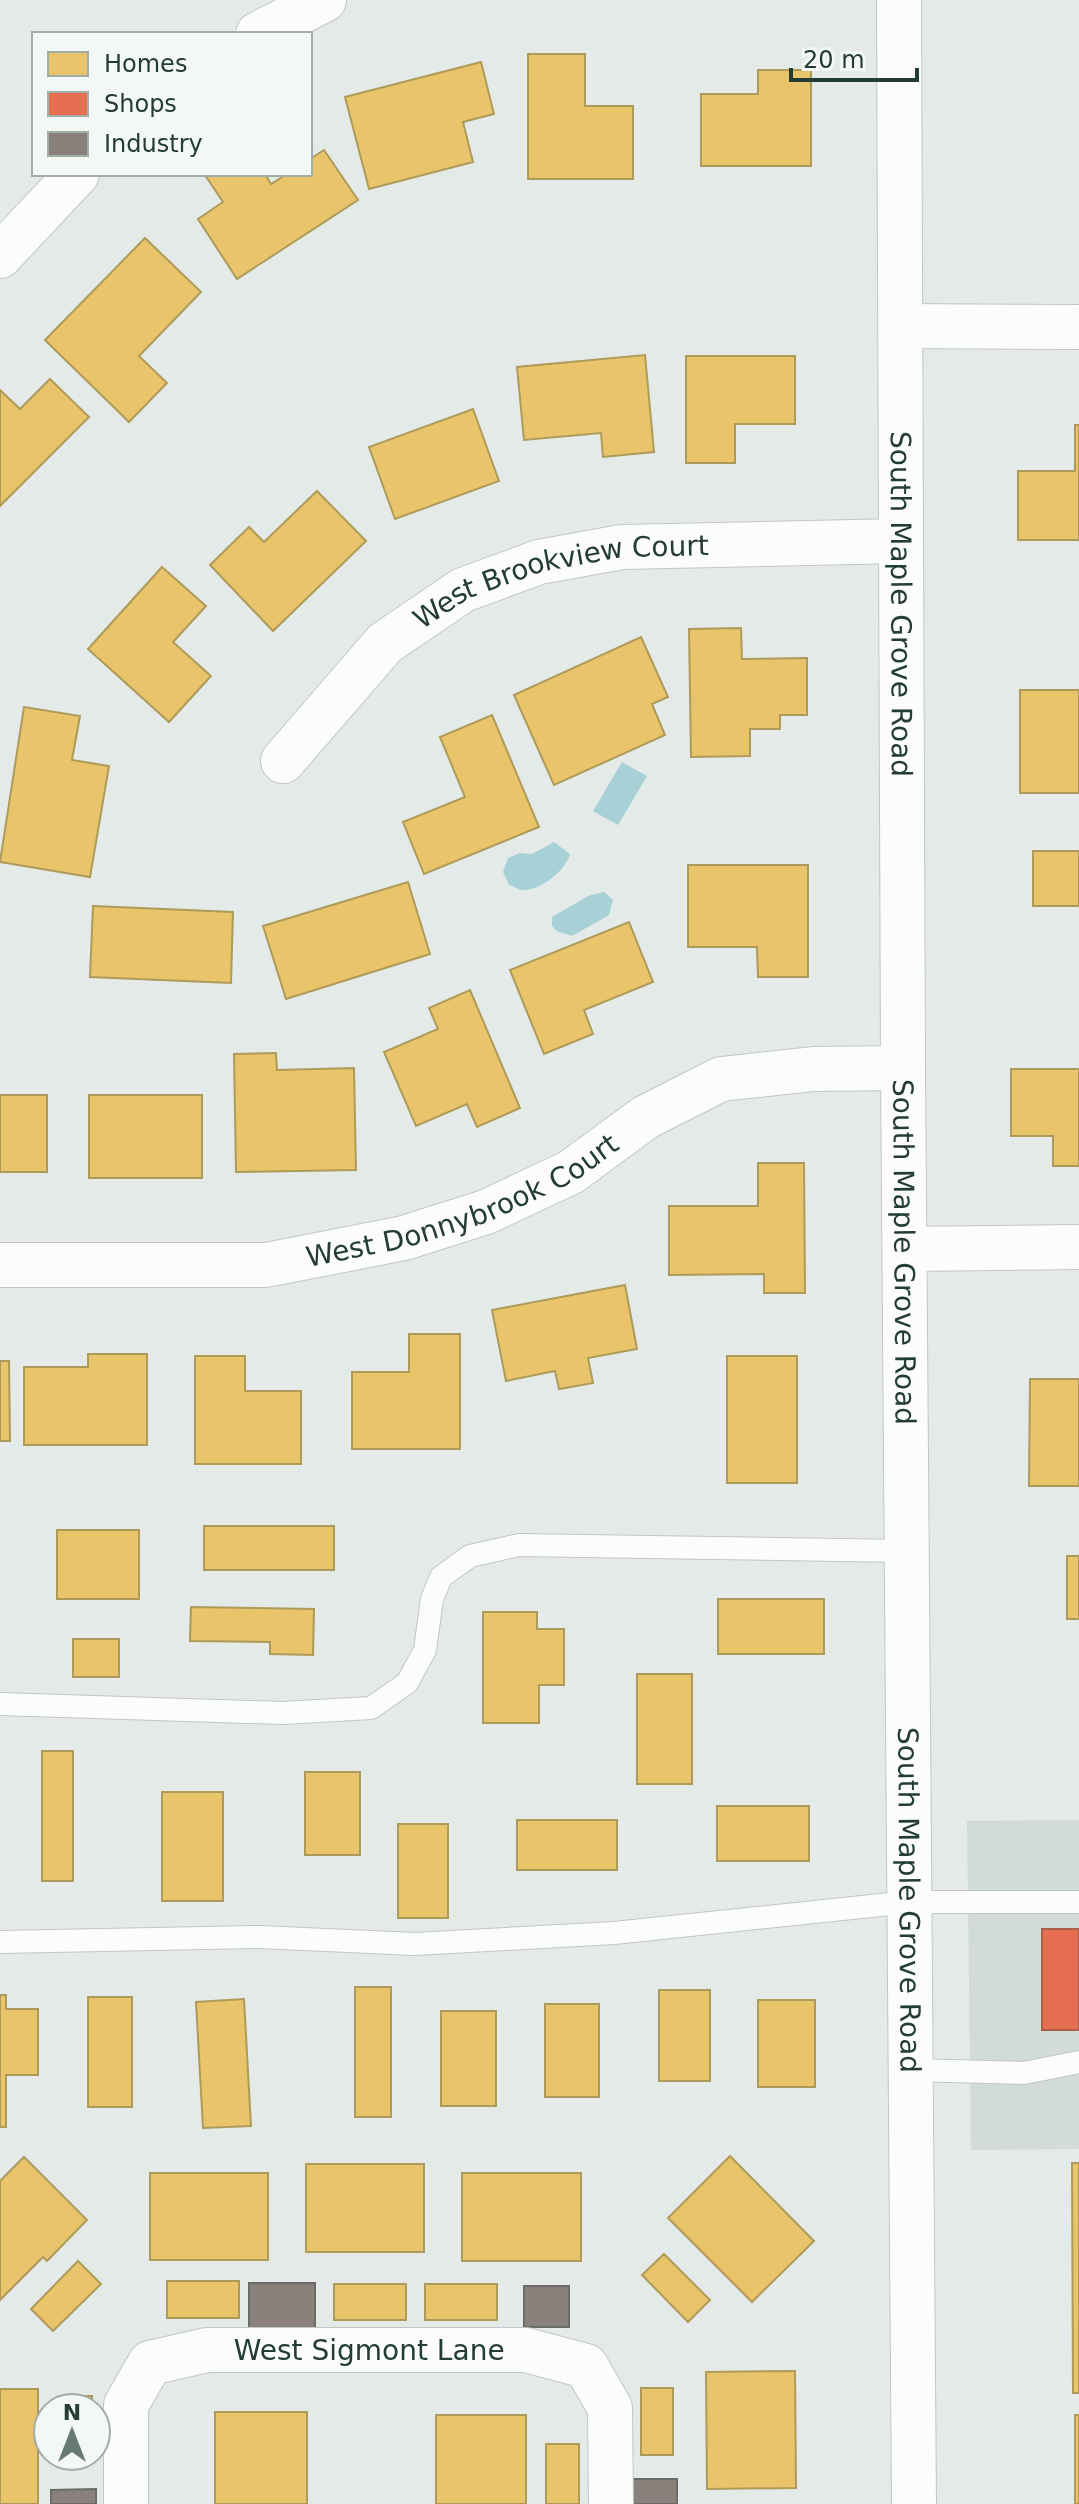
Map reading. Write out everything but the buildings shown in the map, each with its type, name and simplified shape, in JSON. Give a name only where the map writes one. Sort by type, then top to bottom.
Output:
[{"type":"street","points":[[262,32],[324,0]]},
{"type":"street","name":"South Maple Grove Road","points":[[899,0],[914,2504]]},
{"type":"street","points":[[5,240],[75,176]]},
{"type":"street","points":[[901,326],[1079,327]]},
{"type":"street","name":"West Brookview Court","points":[[283,761],[385,643],[463,590],[539,562],[622,547],[900,541]]},
{"type":"street","name":"West Donnybrook Court","points":[[0,1265],[266,1265],[404,1238],[486,1212],[571,1172],[646,1117],[721,1079],[813,1069],[903,1068]]},
{"type":"street","points":[[906,1249],[1079,1247]]},
{"type":"street","name":"West Sigmont Lane","points":[[126,2504],[126,2405],[150,2363],[207,2350],[526,2350],[586,2366],[610,2408],[611,2504]]},
{"type":"lane","points":[[0,1704],[283,1713],[371,1708],[407,1683],[425,1650],[432,1599],[441,1577],[470,1556],[519,1545],[907,1551]]},
{"type":"lane","points":[[0,1942],[259,1937],[415,1944],[614,1933],[909,1902],[1079,1902]]},
{"type":"lane","points":[[911,2070],[1024,2073],[1079,2062]]},
{"type":"shaded area","points":[[1079,1820],[1079,2149],[971,2150],[967,1821]]},
{"type":"water","points":[[622,762],[647,776],[618,825],[593,811]]},
{"type":"water","points":[[554,842],[570,854],[558,873],[544,884],[529,889],[521,890],[509,885],[503,872],[508,858],[520,853],[532,854]]},
{"type":"water","points":[[604,892],[613,900],[609,915],[572,936],[552,926],[552,917],[590,895]]}]
